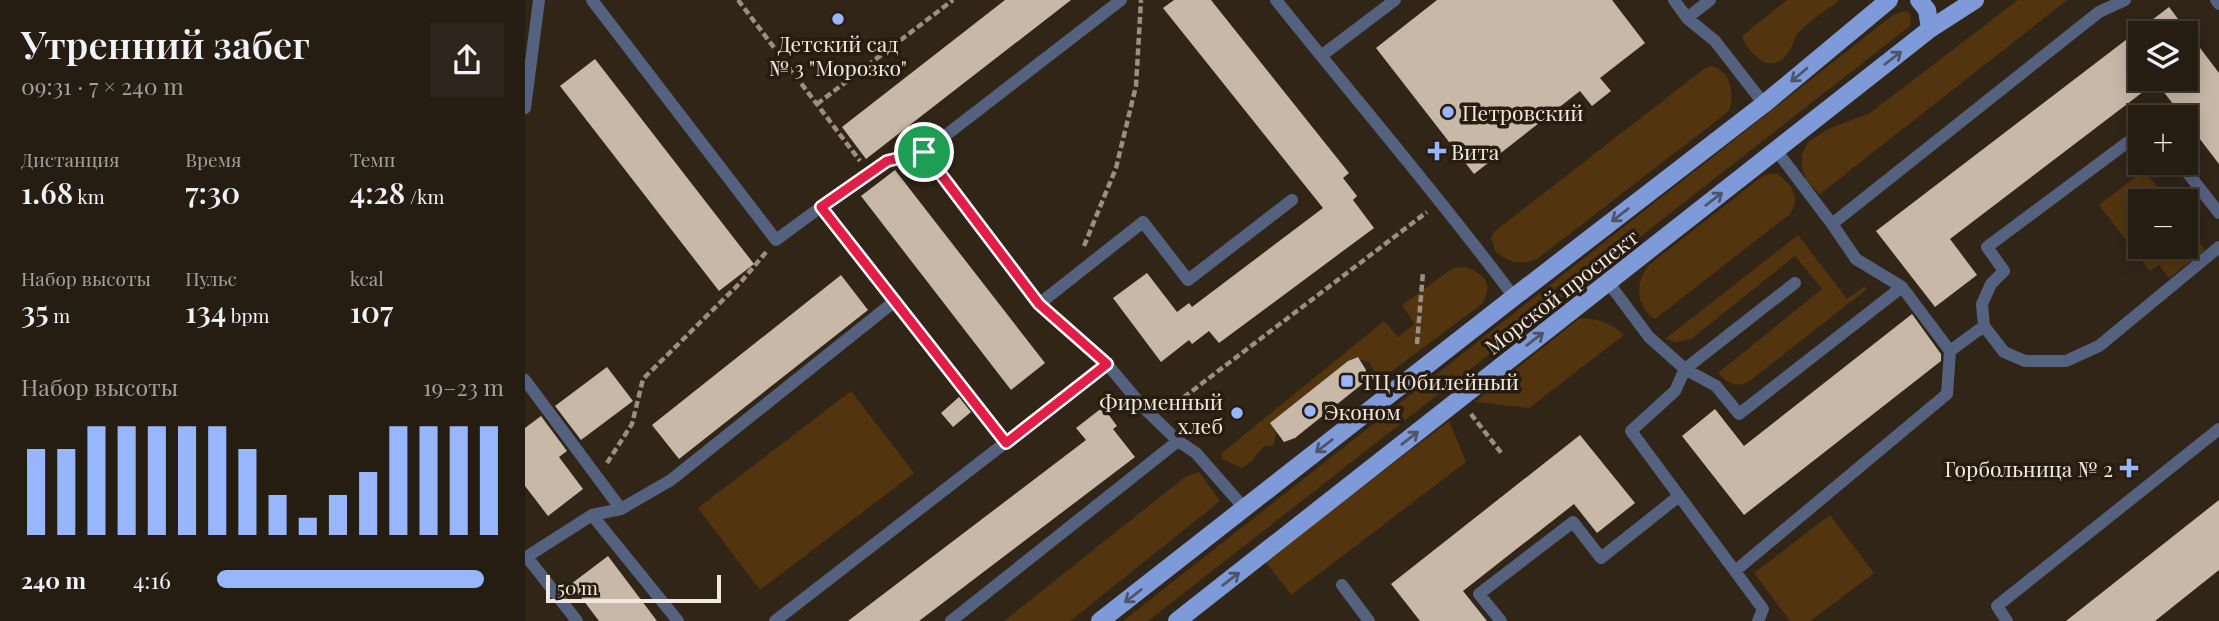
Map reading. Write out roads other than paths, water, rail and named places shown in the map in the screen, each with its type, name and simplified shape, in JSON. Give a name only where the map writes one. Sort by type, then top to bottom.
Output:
[{"type":"main road","name":"Морской проспект","points":[[1101,621],[1514,296],[1764,104],[1889,0]]},
{"type":"main road","points":[[1919,0],[1927,10],[1930,29]]},
{"type":"main road","name":"Морской проспект","points":[[1177,621],[1930,29],[1975,0]]},
{"type":"lane","points":[[525,108],[539,0]]},
{"type":"lane","points":[[592,0],[776,240],[887,161],[924,152],[1121,0]]},
{"type":"lane","points":[[1276,0],[1439,203],[1470,237],[1514,296]]},
{"type":"lane","points":[[1321,56],[1395,0]]},
{"type":"lane","points":[[1674,0],[1687,18],[1715,41],[1764,104]]},
{"type":"lane","points":[[1687,18],[1710,0]]},
{"type":"lane","points":[[1832,224],[2099,12],[2125,0]]},
{"type":"lane","points":[[2128,142],[1987,247],[2004,271],[1991,284],[1982,304],[1984,326],[2004,352],[2025,361],[2066,361],[2099,346],[2219,247]]},
{"type":"lane","points":[[1735,571],[1947,394],[1950,351],[1902,287],[1856,259],[1776,150]]},
{"type":"lane","points":[[924,152],[1039,304],[1107,364],[1155,419],[1178,441],[1196,453],[1245,509]]},
{"type":"lane","points":[[2189,175],[2219,213]]},
{"type":"lane","points":[[1039,304],[1143,222],[1188,280],[1292,200]]},
{"type":"lane","points":[[821,207],[1006,443]]},
{"type":"lane","points":[[1608,282],[1649,337],[1685,369],[1716,386],[1738,414],[1902,287]]},
{"type":"lane","points":[[1759,621],[1763,609],[1631,431],[1675,391],[1685,369],[1795,283]]},
{"type":"lane","points":[[577,621],[526,557],[592,515],[621,509],[671,480],[895,302]]},
{"type":"lane","points":[[1950,351],[1984,326]]},
{"type":"lane","points":[[775,621],[1107,364]]},
{"type":"lane","points":[[525,380],[621,509]]},
{"type":"lane","points":[[2007,621],[1997,606],[2219,429]]},
{"type":"lane","points":[[951,621],[1178,441]]},
{"type":"lane","points":[[1501,621],[1479,593],[1573,522],[1601,558],[1679,496]]},
{"type":"lane","points":[[592,515],[678,621]]},
{"type":"lane","points":[[1342,585],[1369,621]]},
{"type":"place","name":"Детский сад № 3 \"Морозко\"","points":[[838,19]]},
{"type":"place","name":"Петровский","points":[[1448,112]]},
{"type":"place","name":"Вита","points":[[1437,151]]},
{"type":"place","name":"ТЦ Юбилейный","points":[[1347,381]]},
{"type":"place","name":"Эконом","points":[[1310,411]]},
{"type":"place","name":"Фирменный хлеб","points":[[1237,413]]},
{"type":"place","name":"Горбольница № 2","points":[[2129,468]]}]
